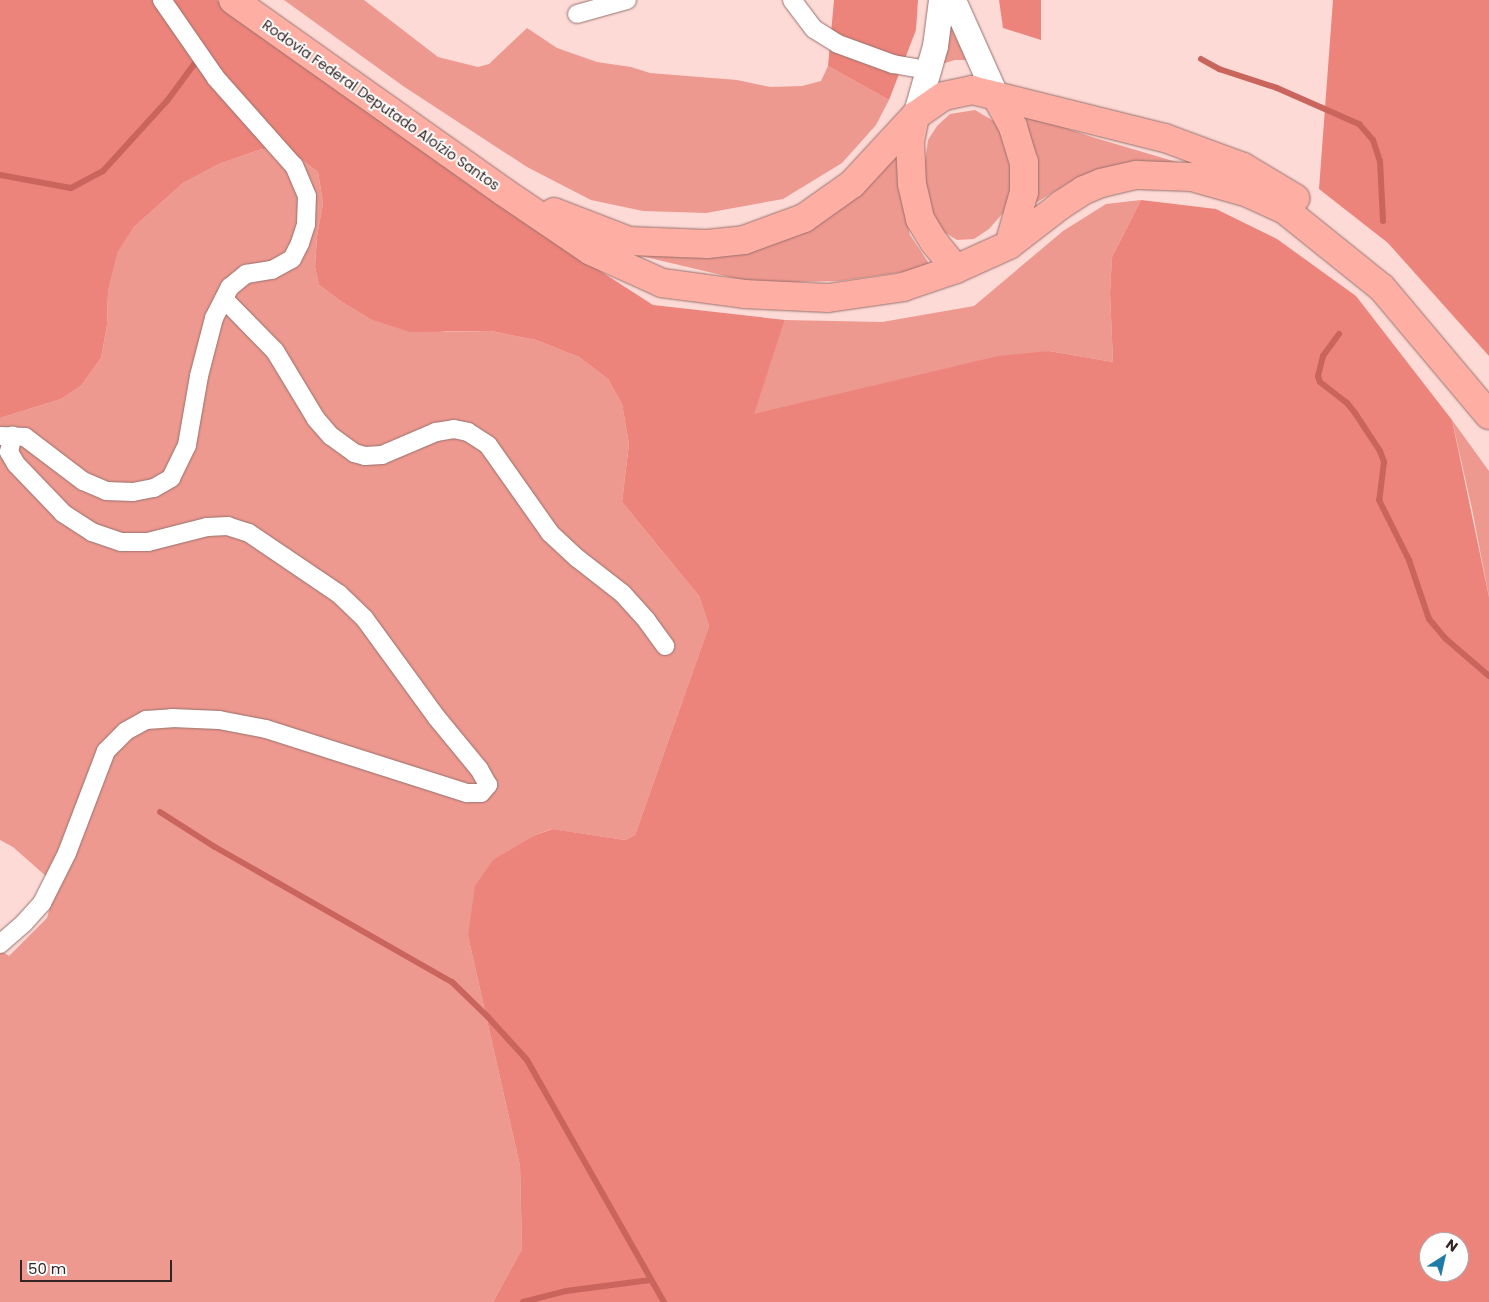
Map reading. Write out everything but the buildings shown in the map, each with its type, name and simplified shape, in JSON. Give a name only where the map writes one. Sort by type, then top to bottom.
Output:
[{"type":"highway","name":"Rodovia Federal Deputado Aloízio Santos","points":[[233,0],[504,192],[591,251],[662,282],[744,294],[828,298],[903,287],[956,269],[1010,245],[1061,205],[1084,190],[1101,183],[1137,175],[1192,177],[1248,192],[1285,210],[1382,288],[1489,415]]},
{"type":"highway","name":"Rodovia Federal Deputado Aloízio Santos","points":[[504,192],[629,241],[707,244],[744,240],[804,218],[852,184],[915,116],[944,96],[972,90],[1165,138],[1243,167],[1286,192],[1353,242],[1422,308],[1470,363],[1489,392]]},
{"type":"highway","points":[[996,96],[1013,127],[1024,162],[1024,192],[1010,245]]},
{"type":"highway","points":[[915,116],[910,142],[912,184],[920,219],[934,242],[956,269]]},
{"type":"main road","points":[[915,116],[935,46],[941,0]]},
{"type":"main road","points":[[953,0],[996,96]]},
{"type":"street","points":[[0,944],[24,923],[42,903],[66,853],[106,751],[126,731],[146,720],[172,718],[218,720],[266,729],[468,793],[481,793],[488,785],[478,769],[437,718],[364,618],[339,594],[249,533],[228,526],[208,527],[148,542],[121,542],[92,532],[63,513],[16,464],[9,452],[6,436],[24,437],[83,481],[106,491],[132,492],[154,488],[171,478],[187,445],[198,376],[214,318],[230,287],[246,274],[272,270],[292,259],[306,224],[307,196],[294,166],[216,78],[162,0]]},
{"type":"street","points":[[577,14],[627,0]]},
{"type":"street","points":[[792,0],[814,29],[838,44],[893,64],[928,70]]},
{"type":"street","points":[[224,299],[275,351],[321,424],[342,446],[354,453],[365,456],[382,454],[436,432],[454,430],[468,432],[488,445],[550,533],[577,558],[623,594],[648,621],[665,646]]},
{"type":"shaded area","points":[[0,0],[217,0],[577,256],[653,305],[785,320],[754,414],[998,356],[1049,351],[1113,362],[1110,293],[1112,257],[1141,200],[1216,209],[1277,239],[1356,296],[1452,420],[1489,597],[1489,1302],[493,1302],[522,1249],[520,1166],[468,936],[475,886],[493,860],[533,836],[552,829],[625,840],[635,835],[709,626],[699,596],[622,502],[629,444],[622,404],[608,379],[579,357],[536,340],[491,331],[410,332],[370,319],[319,285],[315,267],[317,236],[323,203],[318,172],[287,149],[262,149],[219,164],[183,183],[134,227],[118,251],[108,291],[107,325],[101,358],[81,386],[61,399],[0,418]]},
{"type":"shaded area","points":[[284,0],[364,0],[438,57],[478,67],[489,64],[527,28],[557,48],[597,62],[631,67],[650,73],[737,80],[770,87],[802,86],[821,81],[828,66],[889,100],[876,125],[842,163],[783,199],[706,213],[643,211],[591,200],[527,167],[403,86]]},
{"type":"shaded area","points":[[834,0],[918,0],[916,30],[889,100],[828,66]]},
{"type":"shaded area","points":[[999,0],[1041,0],[1041,40],[1003,28]]},
{"type":"shaded area","points":[[1333,0],[1489,0],[1489,356],[1388,243],[1319,189]]},
{"type":"shaded area","points":[[951,16],[970,60],[955,60],[942,64]]},
{"type":"shaded area","points":[[975,110],[997,123],[1014,179],[1011,204],[989,229],[974,239],[957,240],[944,232],[930,214],[924,170],[928,140],[937,126],[950,114]]},
{"type":"shaded area","points":[[1025,114],[1092,137],[1244,182],[1132,169],[1078,177],[1034,204],[1032,146]]},
{"type":"shaded area","points":[[901,146],[900,187],[910,235],[932,268],[839,281],[755,283],[637,255],[754,249],[804,233],[855,197]]},
{"type":"shaded area","points":[[262,149],[287,149],[318,172],[323,203],[317,236],[315,267],[319,285],[342,302],[370,319],[445,332],[491,331],[536,340],[579,357],[608,379],[622,404],[629,444],[622,502],[699,596],[709,626],[635,835],[625,840],[551,829],[533,836],[494,860],[468,936],[520,1166],[522,1249],[493,1302],[0,1302],[0,950],[9,956],[47,918],[56,885],[13,847],[0,840],[0,418],[61,399],[81,386],[101,358],[107,325],[108,291],[118,250],[134,227],[183,183],[219,164]]},
{"type":"shaded area","points":[[1141,200],[1112,257],[1110,293],[1113,362],[1049,351],[753,415],[785,320],[882,322],[974,306],[1063,231],[1106,204]]},
{"type":"shaded area","points":[[1452,420],[1489,471],[1489,597],[1472,509]]},
{"type":"waterway","points":[[0,175],[71,188],[103,171],[167,101],[198,59]]},
{"type":"waterway","points":[[1201,59],[1219,69],[1277,88],[1359,124],[1373,140],[1380,161],[1383,221]]},
{"type":"waterway","points":[[1339,334],[1323,356],[1318,376],[1320,382],[1347,403],[1380,451],[1384,462],[1379,500],[1409,560],[1429,619],[1446,639],[1489,676]]},
{"type":"waterway","points":[[160,812],[215,847],[452,982],[487,1016],[527,1060],[664,1302]]},
{"type":"waterway","points":[[523,1302],[566,1291],[650,1280]]}]
